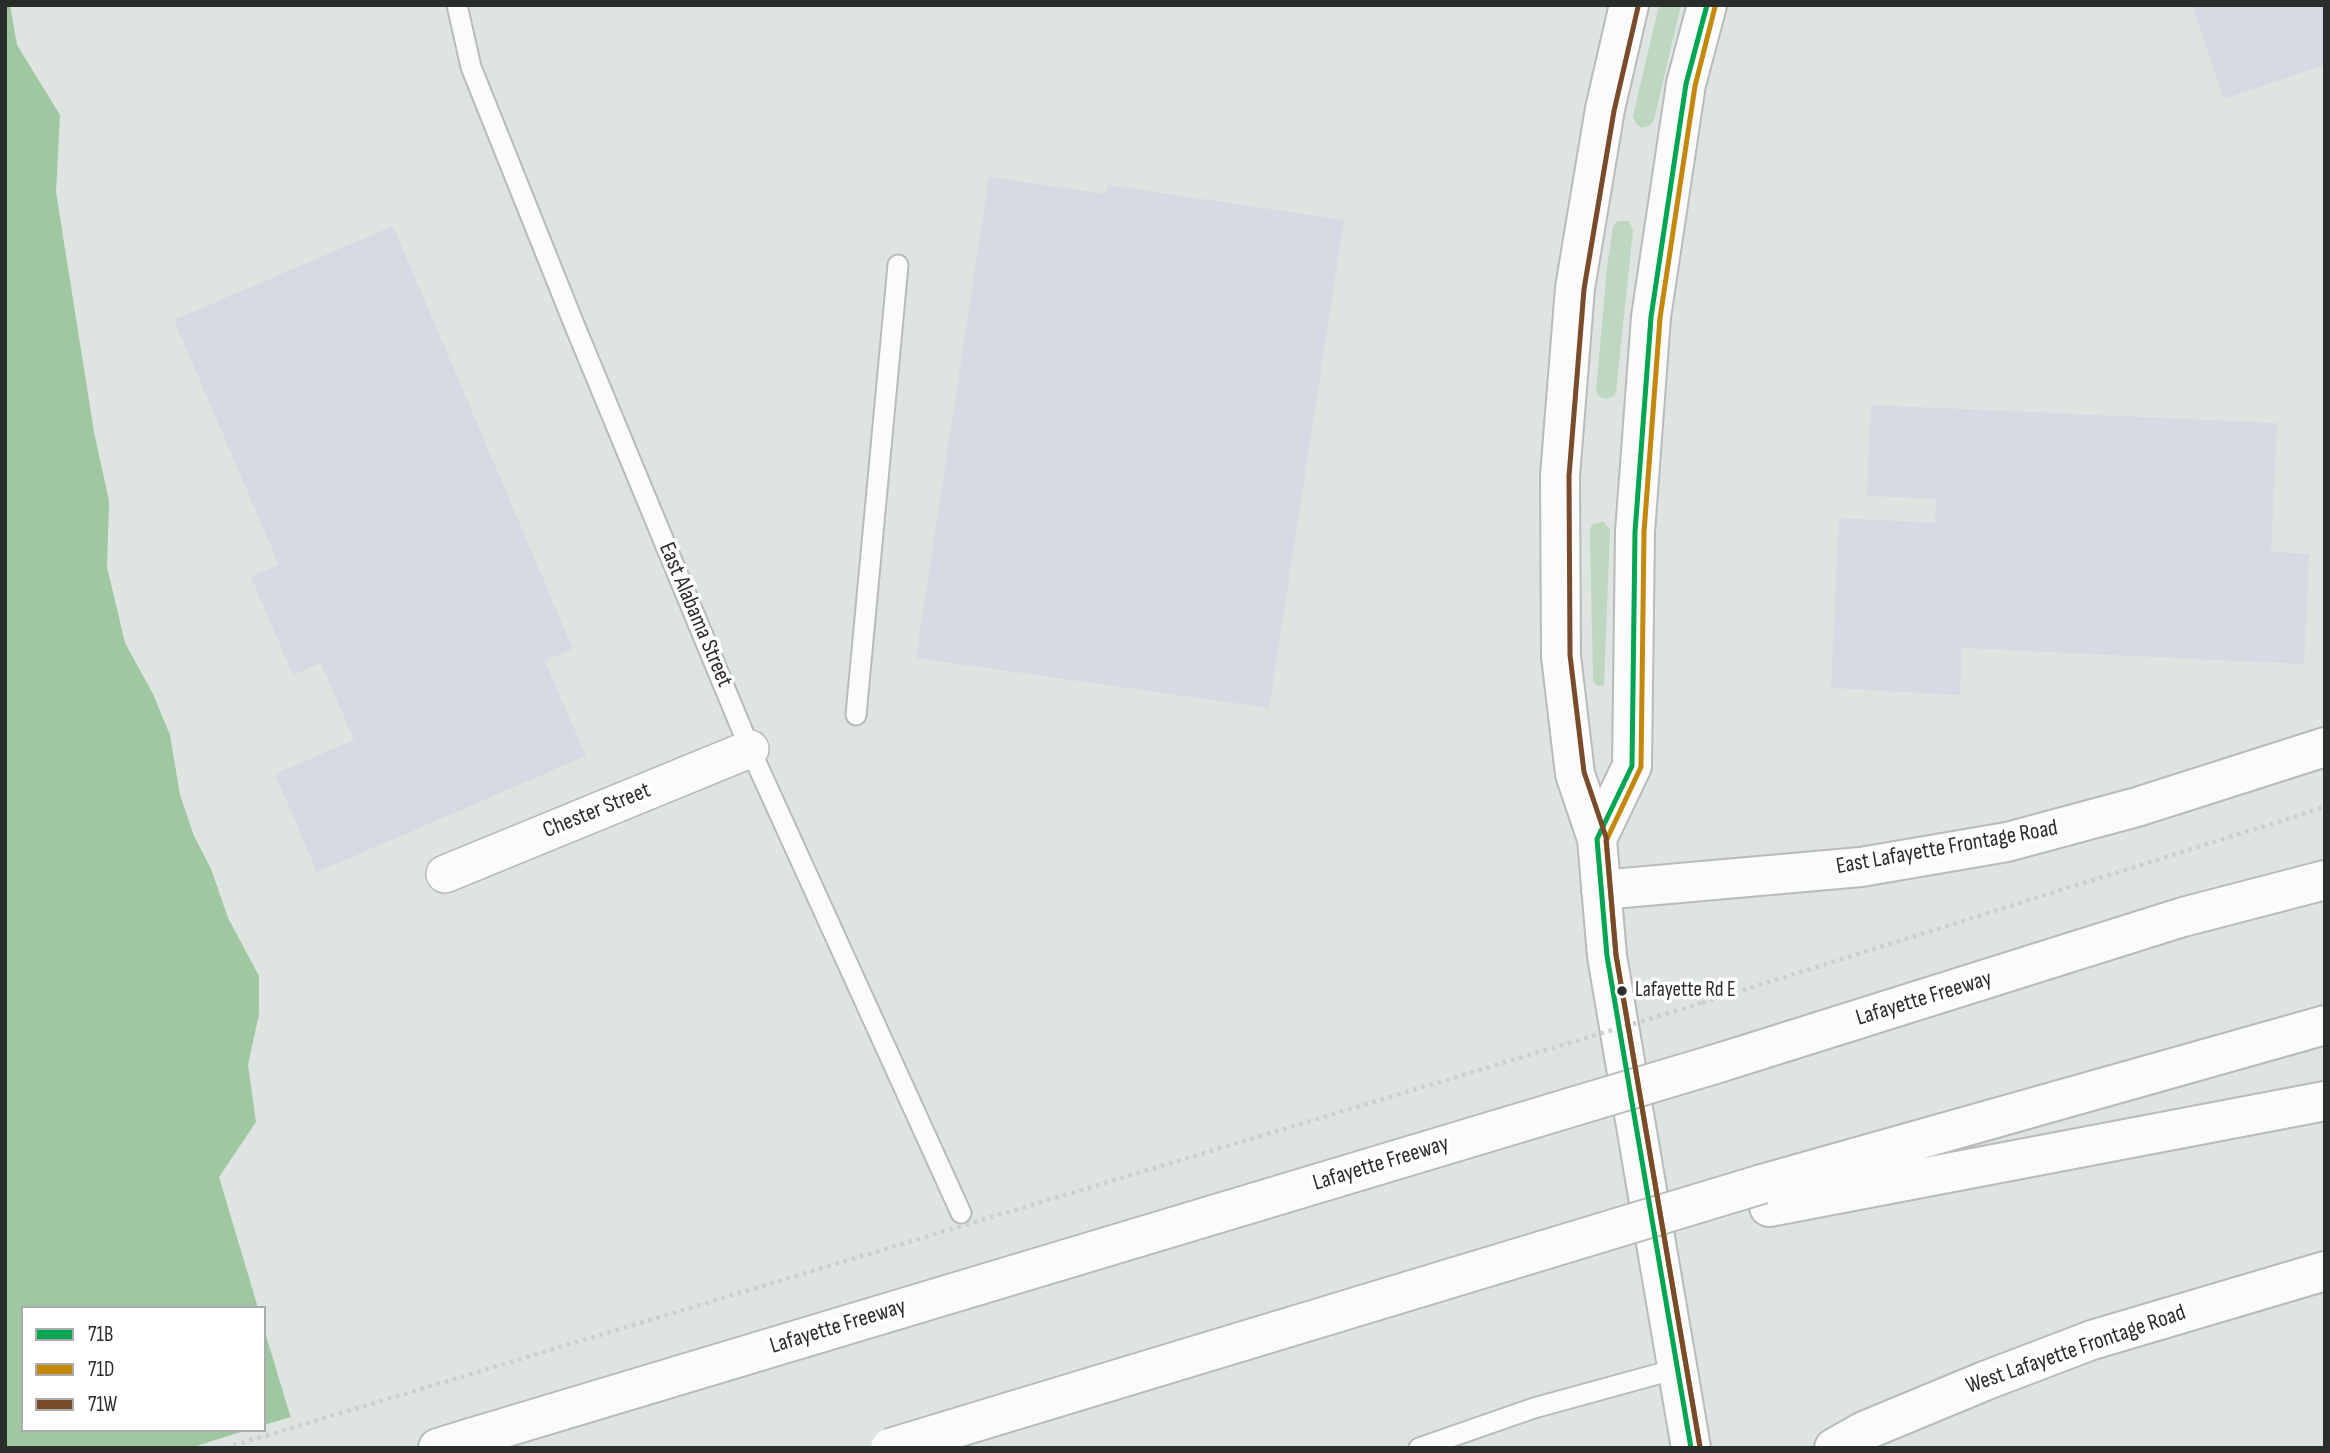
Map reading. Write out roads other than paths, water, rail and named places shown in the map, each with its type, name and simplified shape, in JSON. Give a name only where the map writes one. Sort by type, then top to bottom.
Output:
[{"type":"main road","points":[[1629,5],[1605,109],[1575,288],[1560,476],[1561,656],[1575,774],[1597,839],[1607,956],[1691,1448]]},
{"type":"main road","points":[[1597,839],[1632,766],[1635,532],[1651,317],[1686,84],[1707,5]]},
{"type":"main road","name":"East Lafayette Frontage Road","points":[[1601,890],[1861,867],[2007,842],[2137,807],[2325,747]]},
{"type":"main road","points":[[2183,917],[2325,854]]},
{"type":"main road","name":"Lafayette Freeway","points":[[438,1448],[1722,1062],[2183,917],[2325,880]]},
{"type":"main road","points":[[890,1448],[1550,1249],[1765,1196],[2325,1025]]},
{"type":"main road","points":[[1765,1196],[2325,1101]]},
{"type":"main road","name":"West Lafayette Frontage Road","points":[[1834,1448],[1889,1420],[2092,1340],[2325,1271]]},
{"type":"street","name":"Chester Street","points":[[445,874],[750,749]]},
{"type":"lane","name":"East Alabama Street","points":[[457,5],[471,66],[579,337],[750,749],[961,1213]]},
{"type":"lane","points":[[856,715],[898,265]]},
{"type":"lane","points":[[1419,1448],[1534,1408],[1676,1369]]},
{"type":"place","name":"Lafayette Rd E","points":[[1622,991]]}]
